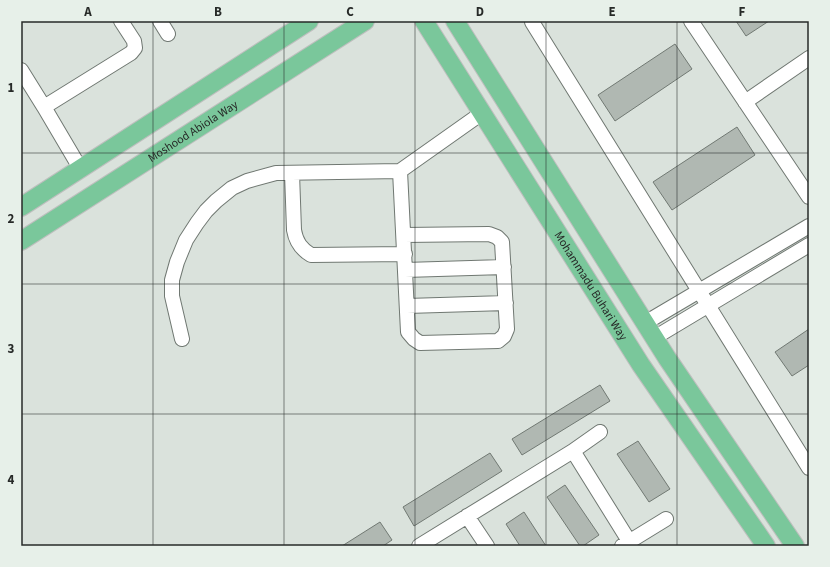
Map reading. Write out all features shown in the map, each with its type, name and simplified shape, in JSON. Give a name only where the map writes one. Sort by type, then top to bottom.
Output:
[{"type":"main road","points":[[21,207],[309,21]]},
{"type":"main road","name":"Moshood Abiola Way","points":[[21,241],[366,21]]},
{"type":"main road","name":"Mohammadu Buhari Way","points":[[424,21],[641,365],[766,546]]},
{"type":"main road","points":[[455,21],[650,330],[796,546]]},
{"type":"street","points":[[44,107],[131,53],[135,48],[134,42],[121,21]]},
{"type":"street","points":[[160,21],[168,34]]},
{"type":"street","points":[[691,21],[809,197]]},
{"type":"street","points":[[532,22],[809,468]]},
{"type":"street","points":[[745,102],[809,58]]},
{"type":"street","points":[[21,70],[80,168]]},
{"type":"street","points":[[182,339],[172,296],[172,280],[177,262],[186,240],[197,223],[216,201],[232,188],[276,173],[400,172],[482,113]]},
{"type":"street","points":[[400,172],[408,332],[420,343],[498,341],[504,336],[507,329],[502,242],[497,237],[489,234],[404,235]]},
{"type":"street","points":[[292,173],[294,230],[296,240],[306,253],[311,255],[405,254]]},
{"type":"street","points":[[650,330],[700,292],[809,226]]},
{"type":"street","points":[[650,330],[708,305],[809,244]]},
{"type":"street","points":[[405,270],[504,267]]},
{"type":"street","points":[[407,306],[506,303]]},
{"type":"street","points":[[420,546],[600,432]]},
{"type":"street","points":[[573,450],[625,544],[666,519]]},
{"type":"street","points":[[468,516],[487,546]]},
{"type":"building","points":[[736,21],[769,21],[746,36]]},
{"type":"building","points":[[675,44],[692,69],[615,121],[598,95]]},
{"type":"building","points":[[737,127],[755,155],[672,210],[653,182]]},
{"type":"building","points":[[809,329],[809,365],[792,376],[775,352]]},
{"type":"building","points":[[600,385],[610,401],[522,455],[512,439]]},
{"type":"building","points":[[638,441],[670,489],[649,502],[617,454]]},
{"type":"building","points":[[490,453],[502,471],[414,526],[403,507]]},
{"type":"building","points":[[565,485],[599,535],[583,546],[580,546],[547,497]]},
{"type":"building","points":[[524,512],[546,546],[520,546],[506,524]]},
{"type":"building","points":[[380,522],[392,540],[383,546],[342,546]]}]
